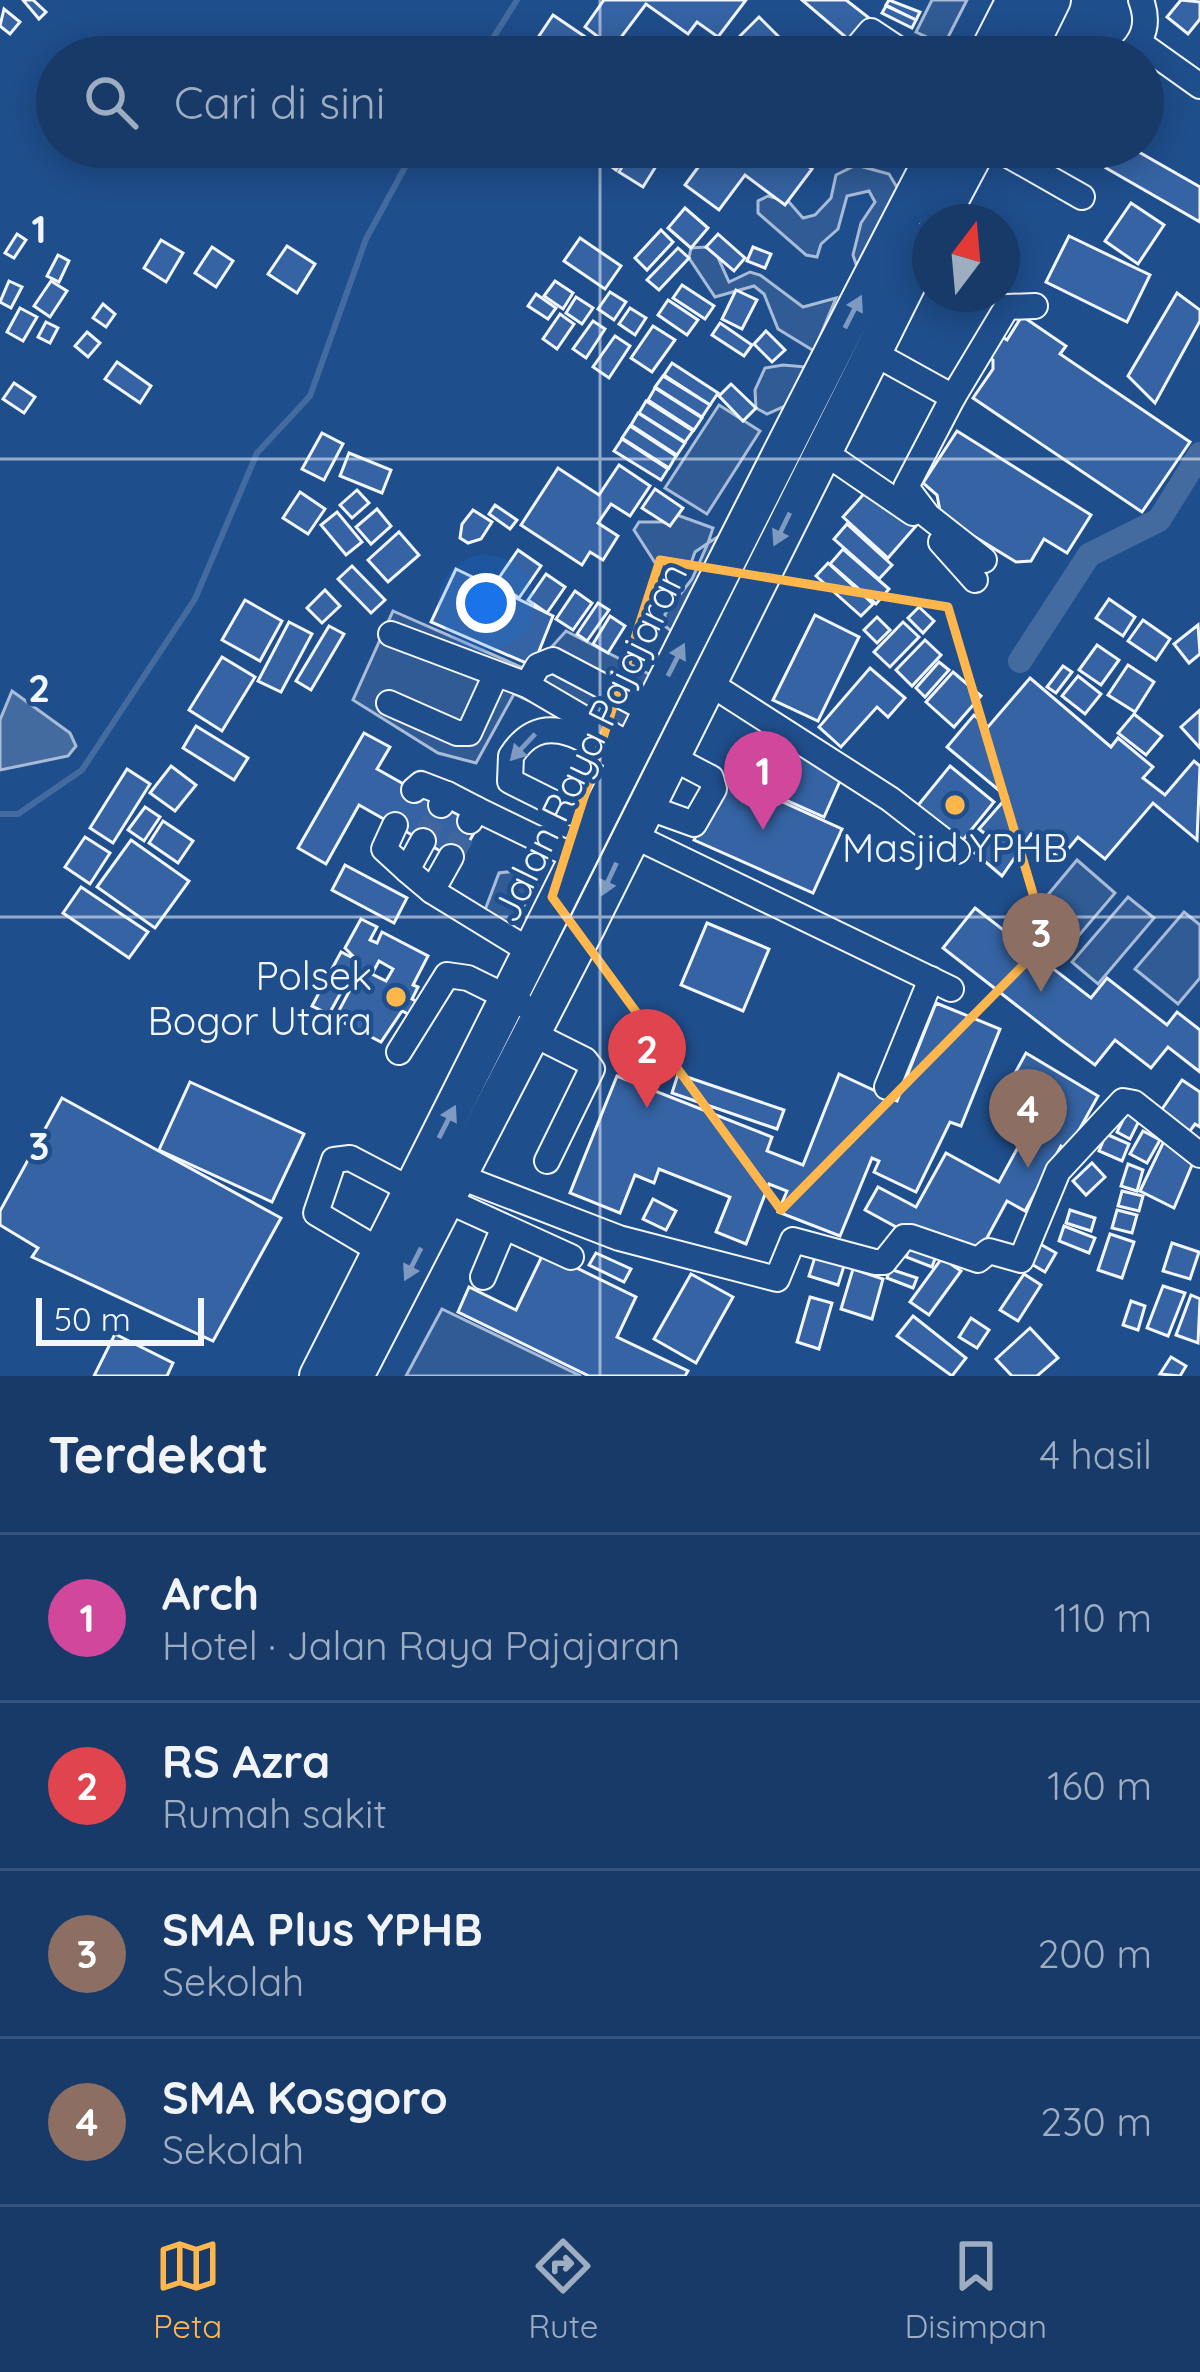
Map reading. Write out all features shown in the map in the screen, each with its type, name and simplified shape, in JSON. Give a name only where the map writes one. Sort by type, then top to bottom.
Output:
[{"type":"highway","points":[[997,36],[1015,0]]},
{"type":"highway","points":[[1041,36],[1052,0]]},
{"type":"highway","name":"Jalan Raya Pajajaran","points":[[526,1014],[533,953],[916,168]]},
{"type":"highway","points":[[948,204],[967,168]]},
{"type":"highway","name":"Jalan Raya Pajajaran","points":[[355,1376],[438,1189],[526,1014],[637,820],[912,272]]},
{"type":"highway","name":"Jalan Raya Pajajaran","points":[[318,1376],[380,1251],[438,1189]]},
{"type":"street","points":[[1138,36],[1147,14],[1141,0]]},
{"type":"street","points":[[1164,67],[1200,86]]},
{"type":"street","points":[[1031,168],[1082,197]]},
{"type":"street","points":[[821,449],[878,484],[979,570],[906,487],[1007,307],[1035,306]]},
{"type":"street","points":[[870,351],[953,397]]},
{"type":"street","points":[[391,634],[527,685],[627,755]]},
{"type":"street","points":[[527,685],[538,666],[553,660],[650,711]]},
{"type":"street","points":[[388,704],[457,733],[469,733],[496,674]]},
{"type":"street","points":[[706,681],[890,799],[957,851]]},
{"type":"street","points":[[594,823],[516,786],[507,773],[511,756],[530,735],[552,728],[627,755]]},
{"type":"street","points":[[637,820],[694,824],[714,788],[712,778],[669,756]]},
{"type":"street","points":[[414,790],[419,783],[473,815],[577,858]]},
{"type":"street","points":[[637,820],[941,984],[887,1087]]},
{"type":"street","points":[[395,825],[384,849],[432,891],[533,953]]},
{"type":"street","points":[[407,870],[423,841]]},
{"type":"street","points":[[432,891],[451,856]]},
{"type":"street","points":[[399,1052],[447,975],[468,978],[526,1014],[592,1069],[548,1161]]},
{"type":"street","points":[[380,1251],[316,1213],[334,1160],[350,1158],[438,1189],[778,1279],[793,1240],[884,1262],[904,1237],[910,1237],[969,1258],[984,1260],[989,1251],[1016,1262],[1058,1171],[1123,1101],[1134,1102],[1200,1155]]},
{"type":"street","points":[[438,1189],[504,1227],[571,1257]]},
{"type":"street","points":[[483,1277],[504,1227]]},
{"type":"highlighted area","points":[[660,560],[948,607],[1047,941],[781,1210],[552,897]]},
{"type":"shaded area","points":[[932,0],[967,0],[949,36],[916,32]]},
{"type":"shaded area","points":[[850,168],[867,168],[889,174],[898,189],[863,263],[856,264],[853,255],[861,223],[875,202],[869,191],[847,196],[838,229],[821,244],[817,257],[806,255],[758,213],[758,201],[768,196],[789,202],[803,218],[815,215],[831,198],[836,175]]},
{"type":"shaded area","points":[[706,247],[716,253],[729,282],[750,272],[760,275],[803,307],[836,298],[814,351],[778,329],[764,294],[754,286],[715,297],[689,258],[691,248]]},
{"type":"shaded area","points":[[806,367],[787,405],[767,414],[756,408],[755,390],[765,368]]},
{"type":"shaded area","points":[[719,405],[760,431],[707,514],[665,488]]},
{"type":"shaded area","points":[[677,515],[713,528],[690,566],[661,572],[634,530],[639,522],[663,522]]},
{"type":"shaded area","points":[[724,533],[676,635],[665,626],[665,614],[692,579],[708,543]]},
{"type":"shaded area","points":[[393,611],[530,671],[566,631],[664,682],[629,747],[514,694],[476,763],[438,753],[353,700]]},
{"type":"shaded area","points":[[12,691],[70,733],[76,746],[68,756],[0,770],[0,720]]},
{"type":"shaded area","points":[[1077,860],[1115,893],[1064,953],[1026,921]]},
{"type":"shaded area","points":[[499,873],[530,875],[537,885],[510,928],[485,910]]},
{"type":"shaded area","points":[[1128,897],[1154,918],[1098,984],[1072,962]]},
{"type":"shaded area","points":[[1184,912],[1200,925],[1200,978],[1178,1004],[1135,969]]},
{"type":"shaded area","points":[[442,1309],[581,1376],[406,1376]]},
{"type":"building","points":[[23,0],[33,0],[46,12],[39,19]]},
{"type":"building","points":[[604,0],[746,0],[719,36],[697,22],[688,34],[646,4],[622,36],[597,36],[585,27]]},
{"type":"building","points":[[802,0],[846,0],[873,21],[862,36],[844,36]]},
{"type":"building","points":[[889,0],[920,12],[916,20],[886,5]]},
{"type":"building","points":[[1181,0],[1200,2],[1200,19],[1188,34],[1167,17]]},
{"type":"building","points":[[886,6],[916,20],[912,28],[882,13]]},
{"type":"building","points":[[4,9],[20,22],[10,34],[0,26]]},
{"type":"building","points":[[553,15],[584,36],[539,36]]},
{"type":"building","points":[[759,17],[778,36],[740,36]]},
{"type":"building","points":[[1164,166],[1200,187],[1200,222],[1106,168]]},
{"type":"building","points":[[621,168],[655,168],[643,187],[619,172]]},
{"type":"building","points":[[698,168],[812,169],[785,205],[745,175],[719,210],[685,185]]},
{"type":"building","points":[[1131,203],[1164,225],[1138,264],[1105,241]]},
{"type":"building","points":[[685,208],[708,228],[691,248],[668,228]]},
{"type":"building","points":[[661,230],[673,242],[647,270],[635,258]]},
{"type":"building","points":[[17,234],[26,240],[14,258],[5,253]]},
{"type":"building","points":[[718,234],[745,258],[734,271],[706,247]]},
{"type":"building","points":[[1069,236],[1150,275],[1127,322],[1046,282]]},
{"type":"building","points":[[580,238],[621,266],[605,289],[564,261]]},
{"type":"building","points":[[161,240],[183,253],[166,282],[144,268]]},
{"type":"building","points":[[287,246],[315,264],[297,293],[268,274]]},
{"type":"building","points":[[212,247],[233,261],[216,287],[195,273]]},
{"type":"building","points":[[753,247],[771,254],[765,268],[747,261]]},
{"type":"building","points":[[678,248],[689,258],[659,290],[647,280]]},
{"type":"building","points":[[58,255],[69,261],[59,282],[47,276]]},
{"type":"building","points":[[9,281],[22,287],[11,308],[0,302]]},
{"type":"building","points":[[51,281],[67,291],[50,317],[34,306]]},
{"type":"building","points":[[555,281],[573,293],[563,309],[544,296]]},
{"type":"building","points":[[682,285],[714,306],[705,319],[673,298]]},
{"type":"building","points":[[736,290],[757,300],[742,329],[722,319]]},
{"type":"building","points":[[610,292],[626,302],[614,320],[598,309]]},
{"type":"building","points":[[1177,293],[1200,310],[1200,321],[1155,403],[1128,376]]},
{"type":"building","points":[[536,294],[556,308],[548,319],[528,306]]},
{"type":"building","points":[[576,297],[593,308],[582,324],[566,313]]},
{"type":"building","points":[[668,300],[698,320],[687,335],[658,315]]},
{"type":"building","points":[[103,304],[115,314],[106,327],[93,318]]},
{"type":"building","points":[[20,308],[37,317],[23,341],[7,332]]},
{"type":"building","points":[[630,308],[646,318],[635,335],[619,324]]},
{"type":"building","points":[[560,314],[574,324],[557,349],[543,339]]},
{"type":"building","points":[[1022,316],[1066,346],[1060,354],[1190,442],[1142,512],[973,398],[993,369],[993,360],[984,354],[998,334],[1007,340]]},
{"type":"building","points":[[593,321],[605,329],[586,358],[573,349]]},
{"type":"building","points":[[46,322],[58,328],[50,343],[38,337]]},
{"type":"building","points":[[720,323],[752,345],[744,356],[712,335]]},
{"type":"building","points":[[653,326],[675,340],[652,372],[631,358]]},
{"type":"building","points":[[766,331],[785,350],[772,362],[754,344]]},
{"type":"building","points":[[87,332],[100,343],[88,357],[75,346]]},
{"type":"building","points":[[615,336],[630,346],[609,378],[593,367]]},
{"type":"building","points":[[117,362],[151,386],[140,403],[105,379]]},
{"type":"building","points":[[672,363],[718,393],[710,405],[664,375]]},
{"type":"building","points":[[663,376],[710,405],[702,417],[655,387]]},
{"type":"building","points":[[14,383],[35,397],[24,413],[3,399]]},
{"type":"building","points":[[731,384],[756,408],[743,421],[719,396]]},
{"type":"building","points":[[655,388],[702,418],[694,430],[648,400]]},
{"type":"building","points":[[646,401],[693,431],[685,442],[639,413]]},
{"type":"building","points":[[638,413],[685,443],[677,455],[631,425]]},
{"type":"building","points":[[630,426],[676,456],[669,468],[622,438]]},
{"type":"building","points":[[957,431],[1091,515],[1067,553],[1044,539],[1031,561],[1016,562],[941,516],[937,495],[923,483]]},
{"type":"building","points":[[322,433],[343,444],[324,480],[302,469]]},
{"type":"building","points":[[622,439],[668,469],[661,480],[614,451]]},
{"type":"building","points":[[349,453],[391,470],[382,493],[340,476]]},
{"type":"building","points":[[619,465],[650,486],[630,516],[611,504],[598,523],[618,536],[603,560],[590,552],[582,565],[521,525],[558,468],[599,495]]},
{"type":"building","points":[[871,486],[916,526],[888,558],[843,517]]},
{"type":"building","points":[[655,489],[683,508],[670,526],[642,508]]},
{"type":"building","points":[[357,490],[369,503],[352,518],[340,505]]},
{"type":"building","points":[[300,492],[325,509],[308,534],[283,518]]},
{"type":"building","points":[[495,505],[517,520],[510,529],[489,514]]},
{"type":"building","points":[[377,509],[391,526],[371,544],[356,527]]},
{"type":"building","points":[[473,510],[492,522],[481,539],[468,543],[460,538],[462,524]]},
{"type":"building","points":[[337,512],[362,542],[346,555],[321,525]]},
{"type":"building","points":[[847,524],[892,565],[879,579],[834,539]]},
{"type":"building","points":[[399,532],[419,555],[388,582],[368,560]]},
{"type":"building","points":[[843,549],[889,589],[876,604],[830,564]]},
{"type":"building","points":[[518,550],[541,566],[519,598],[496,582]]},
{"type":"building","points":[[828,563],[873,604],[861,616],[816,576]]},
{"type":"building","points":[[352,566],[385,600],[371,613],[338,579]]},
{"type":"building","points":[[456,569],[553,616],[533,666],[431,622]]},
{"type":"building","points":[[546,574],[565,587],[547,613],[528,600]]},
{"type":"building","points":[[325,590],[340,606],[322,623],[307,608]]},
{"type":"building","points":[[575,591],[592,603],[573,630],[556,619]]},
{"type":"building","points":[[1109,599],[1135,617],[1123,636],[1096,618]]},
{"type":"building","points":[[245,600],[282,621],[260,661],[222,640]]},
{"type":"building","points":[[598,603],[609,610],[587,641],[577,634]]},
{"type":"building","points":[[919,607],[934,621],[923,633],[908,618]]},
{"type":"building","points":[[815,615],[859,637],[818,721],[773,700]]},
{"type":"building","points":[[610,616],[625,626],[608,653],[593,644]]},
{"type":"building","points":[[877,617],[890,630],[877,643],[864,630]]},
{"type":"building","points":[[1143,620],[1170,639],[1156,660],[1128,641]]},
{"type":"building","points":[[289,622],[312,634],[281,692],[258,681]]},
{"type":"building","points":[[903,622],[919,637],[890,667],[874,652]]},
{"type":"building","points":[[1198,625],[1200,654],[1189,663],[1174,644]]},
{"type":"building","points":[[329,626],[344,634],[311,690],[296,681]]},
{"type":"building","points":[[925,640],[941,655],[912,686],[896,670]]},
{"type":"building","points":[[1097,645],[1119,660],[1101,685],[1079,670]]},
{"type":"building","points":[[222,657],[255,677],[222,731],[189,710]]},
{"type":"building","points":[[939,662],[949,670],[925,697],[916,688]]},
{"type":"building","points":[[1128,665],[1154,682],[1135,712],[1108,695]]},
{"type":"building","points":[[1063,666],[1072,672],[1056,693],[1047,687]]},
{"type":"building","points":[[870,668],[905,698],[888,717],[877,707],[841,747],[819,727]]},
{"type":"building","points":[[953,672],[981,696],[954,727],[926,702]]},
{"type":"building","points":[[1078,676],[1101,694],[1085,714],[1062,696]]},
{"type":"building","points":[[1030,678],[1111,747],[1118,738],[1153,767],[1143,778],[1165,795],[1194,761],[1200,766],[1197,840],[1153,803],[1105,859],[1078,837],[1060,859],[1031,834],[1002,876],[975,853],[989,837],[979,829],[1007,797],[947,747],[974,715],[988,727]]},
{"type":"building","points":[[1200,710],[1200,748],[1181,727]]},
{"type":"building","points":[[1134,714],[1162,736],[1146,755],[1118,733]]},
{"type":"building","points":[[196,726],[248,758],[234,780],[183,748]]},
{"type":"building","points":[[364,733],[390,747],[377,769],[478,826],[458,861],[359,805],[326,864],[298,848]]},
{"type":"building","points":[[781,743],[844,772],[824,817],[761,789]]},
{"type":"building","points":[[171,766],[196,785],[175,811],[150,793]]},
{"type":"building","name":"Masjid YPHB","points":[[950,766],[994,802],[959,845],[915,809]]},
{"type":"building","points":[[127,769],[150,784],[113,843],[90,828]]},
{"type":"building","points":[[723,775],[842,829],[813,893],[694,840]]},
{"type":"building","points":[[145,807],[160,817],[144,841],[128,830]]},
{"type":"building","points":[[163,821],[193,841],[178,863],[149,843]]},
{"type":"building","points":[[85,837],[110,853],[90,884],[65,867]]},
{"type":"building","points":[[131,840],[189,881],[155,928],[97,887]]},
{"type":"building","points":[[345,865],[407,898],[394,923],[332,890]]},
{"type":"building","points":[[81,887],[148,932],[129,958],[63,913]]},
{"type":"building","points":[[975,908],[1091,998],[1107,978],[1167,1025],[1177,1012],[1200,1030],[1200,1072],[1168,1047],[1151,1068],[1115,1040],[1095,1065],[943,948]]},
{"type":"building","points":[[361,919],[377,927],[370,940],[377,943],[382,932],[428,956],[413,985],[418,987],[412,999],[420,1003],[412,1016],[402,1011],[381,1042],[335,1018],[350,990],[344,987],[329,1014],[312,1006],[341,952],[357,960],[345,948]],"holes":[[[379,961],[393,969],[386,981],[372,974]]]},
{"type":"building","points":[[707,923],[769,949],[743,1011],[681,985]]},
{"type":"building","points":[[936,1003],[1000,1029],[961,1126],[950,1122],[916,1192],[874,1172],[879,1161],[872,1158],[840,1236],[778,1212],[787,1191],[769,1184],[746,1244],[716,1232],[730,1197],[659,1169],[654,1183],[635,1175],[620,1213],[570,1193],[617,1076],[772,1137],[767,1151],[803,1165],[839,1074],[897,1101]]},
{"type":"building","points":[[1026,1053],[1098,1096],[1068,1150],[1061,1146],[1025,1211],[1007,1201],[976,1258],[922,1241],[865,1210],[878,1187],[916,1207],[946,1153],[999,1182],[1030,1125],[997,1106]]},
{"type":"building","points":[[678,1074],[784,1110],[777,1129],[672,1093]]},
{"type":"building","points":[[1182,1080],[1200,1092],[1200,1127],[1195,1124],[1187,1135],[1158,1115]]},
{"type":"building","points":[[190,1082],[304,1134],[272,1202],[159,1150]]},
{"type":"building","points":[[62,1098],[281,1218],[213,1341],[32,1257],[38,1248],[0,1225],[0,1211]]},
{"type":"building","points":[[1127,1112],[1140,1119],[1130,1139],[1117,1132]]},
{"type":"building","points":[[1143,1131],[1160,1140],[1147,1163],[1130,1154]]},
{"type":"building","points":[[1106,1134],[1129,1144],[1122,1161],[1099,1151]]},
{"type":"building","points":[[1165,1139],[1195,1158],[1174,1208],[1140,1191]]},
{"type":"building","points":[[1092,1163],[1105,1177],[1086,1195],[1073,1181]]},
{"type":"building","points":[[1128,1164],[1143,1170],[1137,1191],[1121,1186]]},
{"type":"building","points":[[1122,1191],[1143,1196],[1139,1211],[1118,1206]]},
{"type":"building","points":[[653,1199],[676,1211],[666,1230],[643,1219]]},
{"type":"building","points":[[1070,1210],[1095,1218],[1091,1231],[1066,1223]]},
{"type":"building","points":[[1117,1210],[1137,1215],[1132,1233],[1112,1228]]},
{"type":"building","points":[[1064,1226],[1095,1238],[1089,1253],[1059,1241]]},
{"type":"building","points":[[1110,1234],[1134,1242],[1122,1278],[1098,1270]]},
{"type":"building","points":[[1033,1240],[1056,1253],[1045,1272],[1023,1259]]},
{"type":"building","points":[[911,1243],[937,1253],[932,1267],[906,1257]]},
{"type":"building","points":[[1172,1243],[1199,1252],[1190,1279],[1163,1271]]},
{"type":"building","points":[[544,1252],[636,1297],[617,1337],[688,1371],[685,1376],[589,1376],[458,1312],[469,1287],[516,1310]]},
{"type":"building","points":[[596,1253],[631,1269],[624,1282],[589,1265]]},
{"type":"building","points":[[815,1257],[844,1266],[838,1285],[809,1276]]},
{"type":"building","points":[[942,1258],[961,1271],[929,1315],[910,1302]]},
{"type":"building","points":[[853,1269],[883,1279],[872,1319],[841,1309]]},
{"type":"building","points":[[890,1269],[917,1278],[913,1288],[887,1278]]},
{"type":"building","points":[[691,1274],[733,1297],[696,1363],[654,1339]]},
{"type":"building","points":[[1024,1274],[1041,1285],[1018,1321],[1000,1310]]},
{"type":"building","points":[[1163,1286],[1185,1293],[1168,1336],[1147,1328]]},
{"type":"building","points":[[1191,1295],[1200,1299],[1198,1343],[1176,1335]]},
{"type":"building","points":[[810,1297],[832,1303],[819,1349],[797,1342]]},
{"type":"building","points":[[1131,1301],[1145,1306],[1138,1330],[1123,1325]]},
{"type":"building","points":[[913,1316],[966,1358],[952,1376],[897,1336]]},
{"type":"building","points":[[971,1318],[989,1330],[977,1348],[959,1337]]},
{"type":"building","points":[[1030,1328],[1058,1358],[1037,1376],[1012,1376],[996,1359]]},
{"type":"building","points":[[115,1334],[173,1363],[167,1376],[94,1376]]},
{"type":"building","points":[[1171,1357],[1186,1366],[1180,1376],[1160,1374]]},
{"type":"waterway","points":[[494,36],[517,0]]},
{"type":"waterway","points":[[0,814],[18,814],[82,770],[195,599],[257,453],[310,396],[366,239],[405,168]]},
{"type":"waterway","points":[[1020,661],[1089,555],[1159,520],[1200,454]]},
{"type":"tunnel","points":[[423,841],[441,805]]},
{"type":"tunnel","points":[[451,857],[470,821]]},
{"type":"place","name":"Masjid YPHB","points":[[955,805]]},
{"type":"place","name":"Arch","points":[[763,830]]},
{"type":"place","name":"SMA Plus YPHB","points":[[1041,992]]},
{"type":"place","name":"Polsek Bogor Utara","points":[[396,997]]},
{"type":"place","name":"RS Azra","points":[[647,1108]]},
{"type":"place","name":"SMA Kosgoro","points":[[1028,1168]]}]
